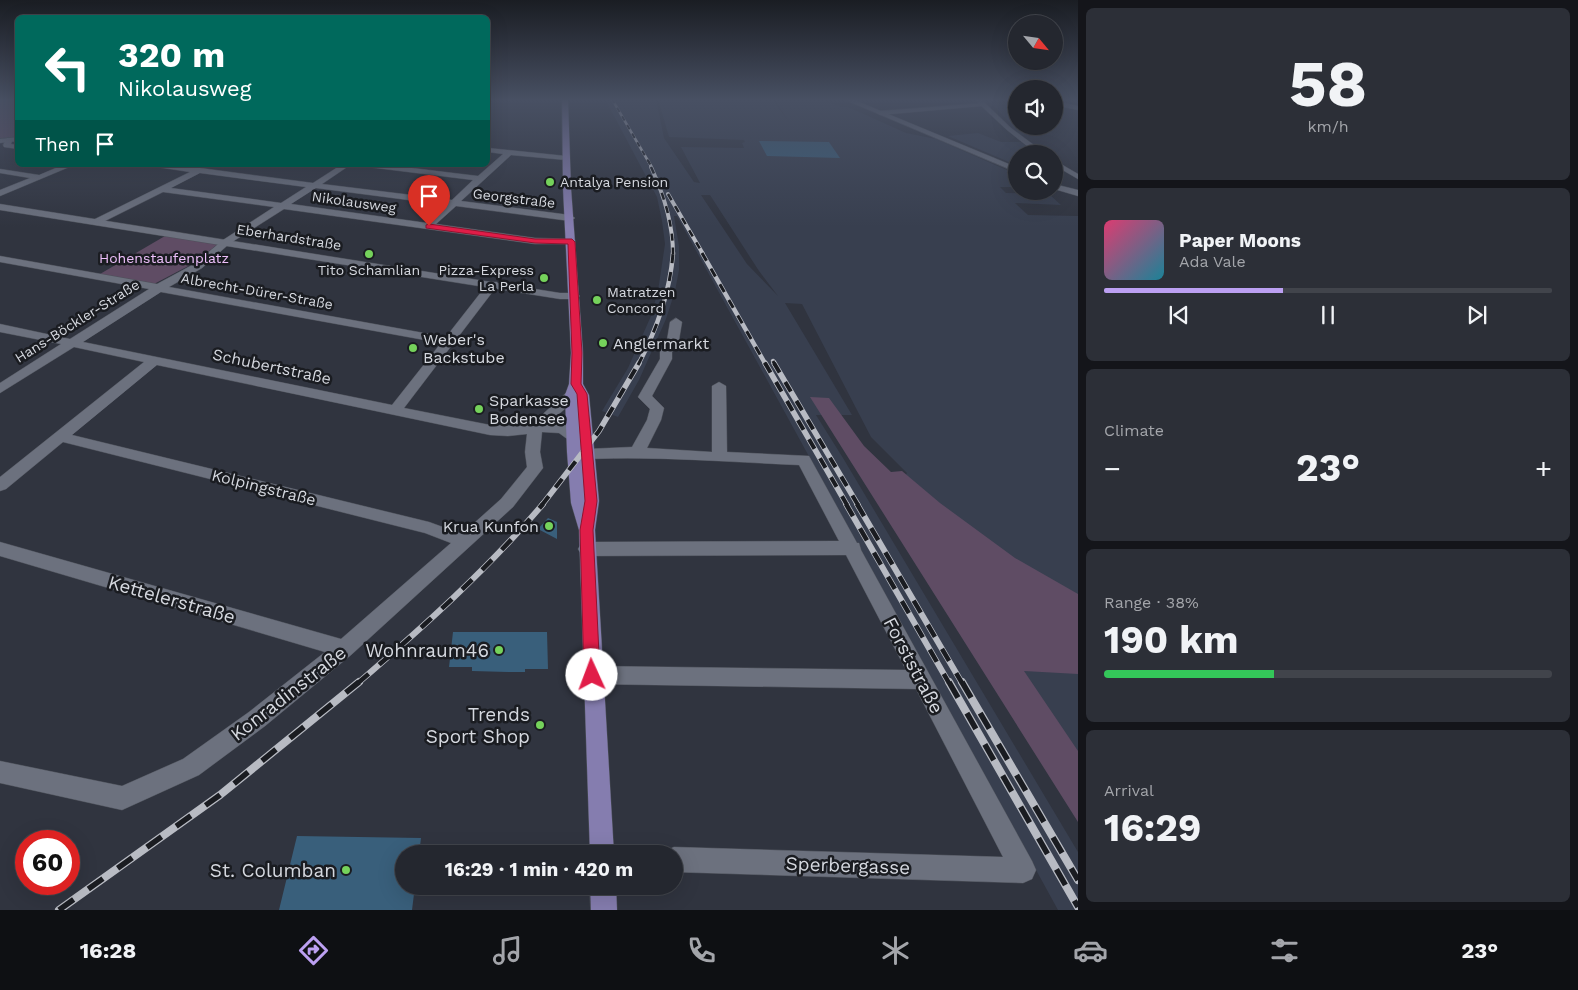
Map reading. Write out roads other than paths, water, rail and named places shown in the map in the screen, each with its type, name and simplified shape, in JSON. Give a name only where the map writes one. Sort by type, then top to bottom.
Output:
[{"type":"main road","points":[[566,141],[574,296],[575,438],[579,503],[587,539]]},
{"type":"main road","points":[[574,390],[582,394],[591,501],[587,539],[601,845]]},
{"type":"main road","points":[[603,895],[604,910]]},
{"type":"street","points":[[11,141],[7,145],[15,146]]},
{"type":"street","points":[[949,141],[1008,167]]},
{"type":"street","points":[[490,150],[566,158]]},
{"type":"street","points":[[429,226],[509,152]]},
{"type":"street","points":[[0,194],[65,167]]},
{"type":"street","name":"Georgstraße","points":[[174,167],[570,218]]},
{"type":"street","points":[[96,222],[206,167]]},
{"type":"street","name":"Hans-Böckler-Straße","points":[[0,389],[71,342],[198,266],[226,242],[343,167]]},
{"type":"street","points":[[384,167],[480,179]]},
{"type":"street","points":[[1063,169],[1076,178]]},
{"type":"street","points":[[0,171],[40,177]]},
{"type":"street","points":[[1063,187],[1078,189]]},
{"type":"street","name":"Nikolausweg","points":[[163,189],[535,241],[572,242]]},
{"type":"street","points":[[1063,189],[1078,193]]},
{"type":"street","name":"Eberhardstraße","points":[[0,207],[560,296],[574,296]]},
{"type":"street","name":"Albrecht-Dürer-Straße","points":[[0,259],[157,289],[450,340]]},
{"type":"street","points":[[396,410],[493,284]]},
{"type":"street","points":[[637,452],[654,420],[657,408],[645,397],[666,359],[666,352],[673,340],[676,322]]},
{"type":"street","name":"Schubertstraße","points":[[0,328],[504,432],[536,426],[568,431],[575,438]]},
{"type":"street","points":[[0,486],[156,359]]},
{"type":"street","points":[[587,454],[637,452],[720,456],[719,386]]},
{"type":"street","points":[[536,426],[574,390]]},
{"type":"street","name":"Konradinstraße","points":[[0,772],[122,798],[192,766],[257,719],[344,649],[508,503],[535,468],[531,448],[536,426]]},
{"type":"street","name":"Kolpingstraße","points":[[62,437],[429,528],[465,542]]},
{"type":"street","name":"Forststraße","points":[[720,456],[804,460],[853,548],[1023,870]]},
{"type":"street","points":[[587,539],[853,548]]},
{"type":"street","name":"Kettelerstraße","points":[[0,549],[344,649]]},
{"type":"street","points":[[592,675],[921,680]]},
{"type":"street","name":"Sperbergasse","points":[[683,860],[1023,870]]},
{"type":"railway","points":[[637,141],[651,166]]},
{"type":"railway","points":[[648,160],[651,166]]},
{"type":"railway","points":[[651,167],[667,209],[673,253]]},
{"type":"railway","points":[[668,194],[703,254]]},
{"type":"railway","points":[[639,363],[662,310],[669,282],[673,253]]},
{"type":"railway","points":[[702,253],[766,365]]},
{"type":"railway","points":[[542,505],[599,431],[639,363]]},
{"type":"railway","points":[[765,363],[847,505]]},
{"type":"railway","points":[[774,363],[858,505]]},
{"type":"railway","points":[[358,683],[477,575],[543,504]]},
{"type":"railway","points":[[846,504],[949,683]]},
{"type":"railway","points":[[857,504],[962,683]]},
{"type":"railway","points":[[59,910],[220,795],[359,682]]},
{"type":"railway","points":[[949,682],[1078,907]]},
{"type":"railway","points":[[962,682],[1078,880]]},
{"type":"place","name":"Antalya Pension","points":[[550,182]]},
{"type":"place","name":"Tito Schamlian","points":[[369,254]]},
{"type":"place","name":"Pizza-Express La Perla","points":[[544,278]]},
{"type":"place","name":"Matratzen Concord","points":[[597,300]]},
{"type":"place","name":"Anglermarkt","points":[[603,343]]},
{"type":"place","name":"Weber's Backstube","points":[[413,348]]},
{"type":"place","name":"Sparkasse Bodensee","points":[[479,409]]},
{"type":"place","name":"Krua Kunfon","points":[[549,526]]},
{"type":"place","name":"Wohnraum46","points":[[499,650]]},
{"type":"place","name":"Trends Sport Shop","points":[[540,725]]},
{"type":"place","name":"St. Columban","points":[[346,870]]},
{"type":"park label","name":"Hohenstaufenplatz","points":[[164,258]]}]
